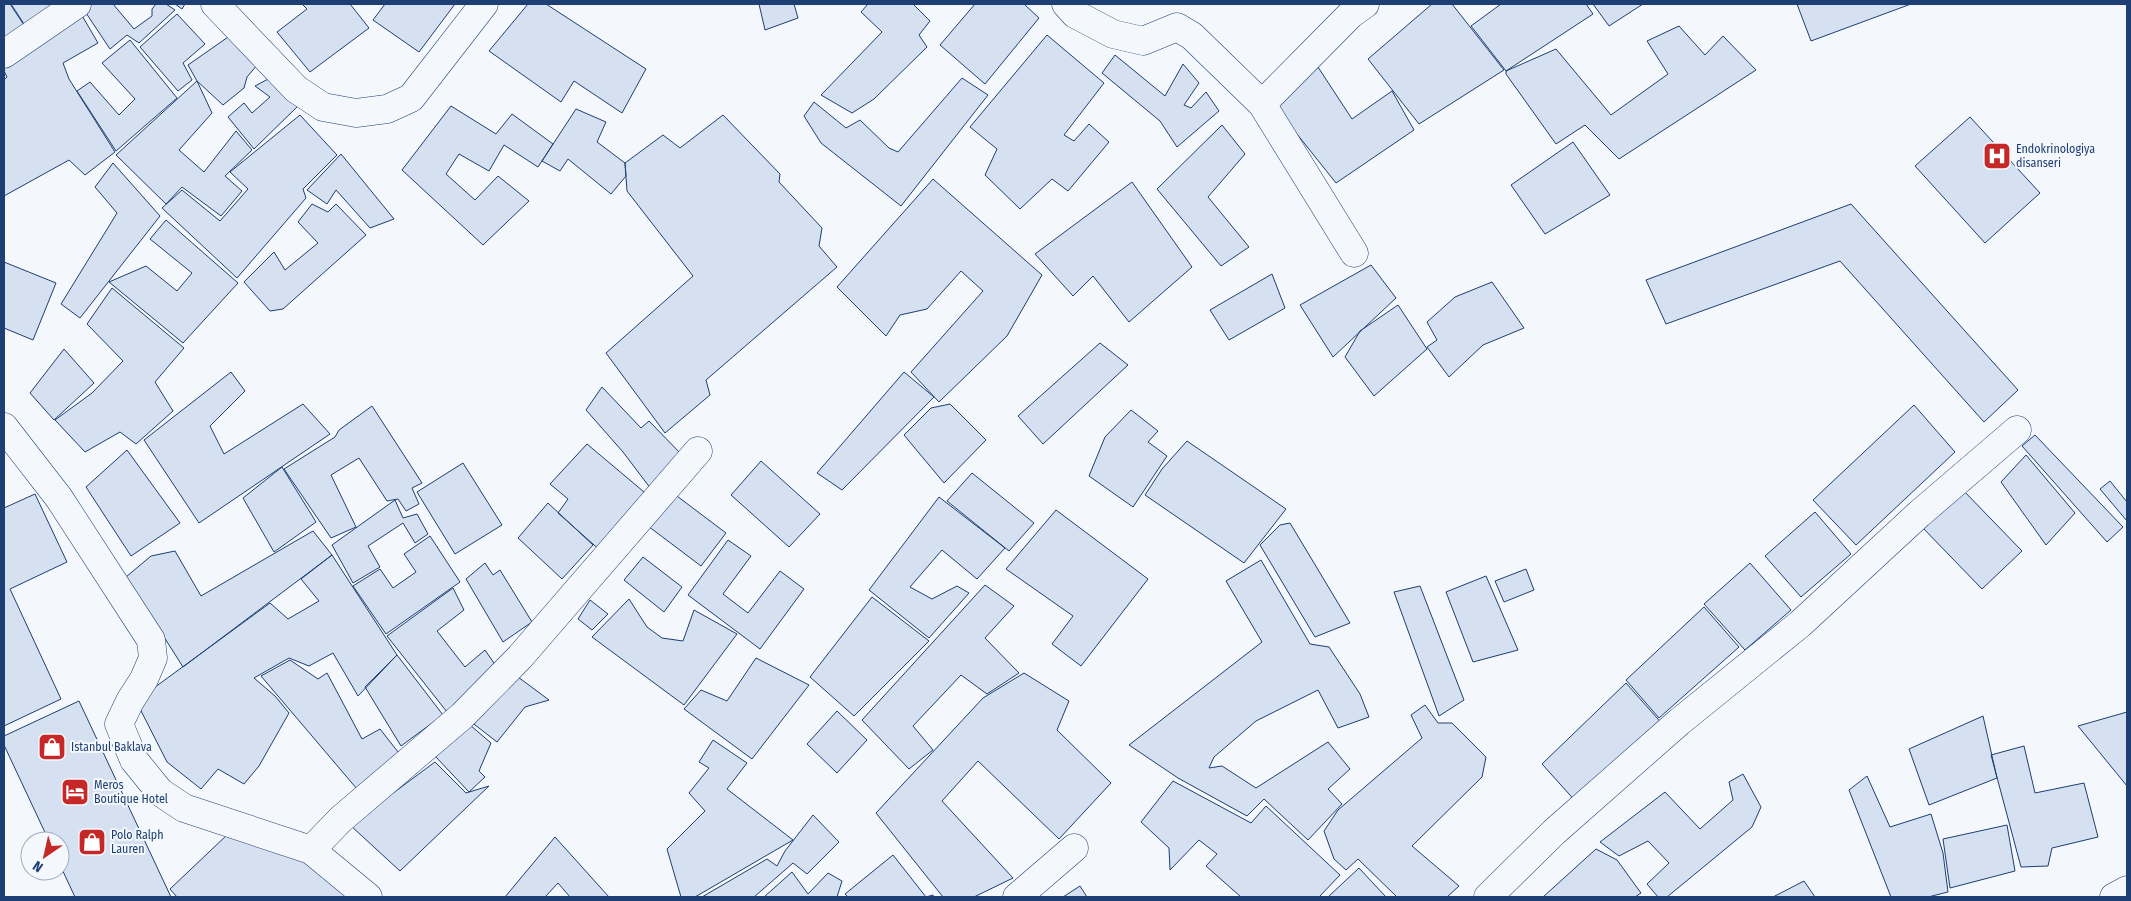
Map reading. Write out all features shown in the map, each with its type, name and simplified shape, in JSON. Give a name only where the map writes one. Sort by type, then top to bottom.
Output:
[{"type":"street","points":[[4,54],[77,4]]},
{"type":"street","points":[[216,4],[296,89],[323,107],[356,113],[387,109],[411,98],[484,4]]},
{"type":"street","points":[[1066,4],[1075,14],[1113,34],[1143,41],[1178,27],[1192,36],[1262,104],[1354,253]]},
{"type":"street","points":[[1262,104],[1351,14],[1365,4]]},
{"type":"street","points":[[4,427],[59,498],[150,640],[153,658],[144,679],[130,701],[119,724],[134,760],[160,792],[184,808],[311,850],[368,897]]},
{"type":"street","points":[[1488,897],[1562,826],[1679,722],[1800,624],[1919,514],[2016,430]]},
{"type":"street","points":[[311,850],[342,819],[462,716],[513,664],[698,451]]},
{"type":"street","points":[[1018,897],[1074,848]]},
{"type":"street","points":[[2114,897],[2127,890]]},
{"type":"building","points":[[4,4],[10,4],[26,28],[4,41]]},
{"type":"building","points":[[11,4],[59,4],[26,27]]},
{"type":"building","points":[[80,4],[113,4],[134,29],[152,16],[152,9],[156,4],[166,4],[175,10],[139,43],[127,35],[110,49]]},
{"type":"building","points":[[175,4],[185,4],[182,9]]},
{"type":"building","points":[[302,4],[350,4],[369,28],[310,72],[277,32],[307,9]]},
{"type":"building","points":[[385,4],[455,4],[419,52],[373,20]]},
{"type":"building","points":[[528,4],[546,4],[646,69],[622,113],[574,81],[561,102],[489,51]]},
{"type":"building","points":[[759,4],[794,4],[798,18],[765,30]]},
{"type":"building","points":[[868,4],[913,4],[930,21],[919,35],[927,47],[874,99],[852,113],[821,95],[882,32],[861,12]]},
{"type":"building","points":[[975,4],[1024,4],[1039,18],[985,84],[940,45]]},
{"type":"building","points":[[1432,4],[1452,4],[1504,70],[1419,124],[1368,59]]},
{"type":"building","points":[[1501,4],[1586,4],[1593,14],[1506,71],[1471,26]]},
{"type":"building","points":[[1593,4],[1643,4],[1609,26]]},
{"type":"building","points":[[1797,4],[1911,4],[1811,41]]},
{"type":"building","points":[[77,7],[98,43],[63,63],[69,79],[115,152],[85,175],[69,160],[4,196],[4,80],[7,77],[4,71],[4,59]]},
{"type":"building","points":[[177,14],[205,44],[183,63],[192,80],[178,91],[140,47]]},
{"type":"building","points":[[1679,26],[1705,55],[1723,36],[1756,70],[1619,159],[1585,125],[1556,144],[1506,74],[1506,71],[1556,49],[1611,115],[1668,74],[1647,41]]},
{"type":"building","points":[[231,35],[258,64],[247,77],[244,88],[223,105],[197,81],[188,65]]},
{"type":"building","points":[[1047,35],[1104,83],[1064,135],[1074,141],[1089,124],[1109,142],[1068,191],[1052,179],[1020,209],[985,175],[997,149],[970,127]]},
{"type":"building","points":[[130,40],[177,98],[116,151],[77,91],[90,82],[119,115],[135,99],[102,63]]},
{"type":"building","points":[[1115,55],[1165,96],[1183,64],[1199,83],[1184,105],[1191,108],[1206,92],[1219,111],[1177,147],[1160,121],[1102,73]]},
{"type":"building","points":[[1316,64],[1352,119],[1392,91],[1414,130],[1336,183],[1273,104]]},
{"type":"building","points":[[270,78],[298,106],[254,149],[228,117],[244,103],[252,113],[270,97],[255,86]]},
{"type":"building","points":[[962,78],[988,95],[901,206],[821,143],[804,116],[814,102],[846,128],[860,120],[889,148],[898,152]]},
{"type":"building","points":[[197,81],[212,113],[179,150],[204,172],[236,131],[252,150],[225,176],[242,191],[221,216],[182,187],[166,204],[116,155]]},
{"type":"building","points":[[451,106],[496,134],[512,114],[553,144],[538,167],[504,145],[489,171],[459,154],[446,174],[475,200],[498,176],[529,201],[483,245],[402,170]]},
{"type":"building","points":[[576,109],[606,122],[597,142],[625,163],[626,176],[611,194],[568,159],[560,171],[542,161]]},
{"type":"building","points":[[300,115],[337,155],[303,189],[306,198],[237,278],[162,208],[182,190],[220,221],[248,189],[230,172]]},
{"type":"building","points":[[723,115],[780,174],[779,182],[822,228],[819,246],[837,267],[706,380],[710,395],[665,433],[606,353],[693,276],[627,191],[625,163],[663,135],[680,148]]},
{"type":"building","points":[[1970,117],[2040,193],[1985,243],[1915,166]]},
{"type":"building","points":[[1222,125],[1245,154],[1208,197],[1249,247],[1221,266],[1157,189]]},
{"type":"building","points":[[1573,142],[1610,195],[1545,234],[1511,185]]},
{"type":"building","points":[[341,154],[394,219],[370,228],[336,190],[327,204],[307,190]]},
{"type":"building","points":[[113,163],[160,216],[80,318],[61,304],[117,213],[95,187]]},
{"type":"building","points":[[933,179],[1042,275],[1007,336],[939,402],[911,372],[983,291],[961,271],[927,309],[900,315],[886,336],[837,287]]},
{"type":"building","points":[[1132,182],[1192,267],[1129,322],[1093,276],[1073,296],[1035,254]]},
{"type":"building","points":[[312,204],[328,212],[336,204],[366,235],[283,309],[270,311],[244,282],[274,252],[285,270],[318,243],[298,222]]},
{"type":"building","points":[[1851,204],[2018,390],[1984,422],[1840,261],[1666,324],[1646,280]]},
{"type":"building","points":[[166,220],[238,283],[183,343],[109,282],[146,266],[177,291],[192,273],[150,239]]},
{"type":"building","points":[[4,262],[56,283],[33,340],[4,328]]},
{"type":"building","points":[[1371,265],[1396,298],[1333,357],[1300,305]]},
{"type":"building","points":[[1272,274],[1285,308],[1229,340],[1210,310]]},
{"type":"building","points":[[1492,282],[1524,328],[1483,345],[1449,377],[1427,347],[1437,340],[1427,322],[1455,297]]},
{"type":"building","points":[[112,288],[184,348],[155,382],[173,411],[136,444],[120,432],[85,452],[55,420],[92,393],[123,361],[87,324]]},
{"type":"building","points":[[1398,305],[1427,349],[1374,396],[1345,357],[1360,331]]},
{"type":"building","points":[[1100,343],[1128,365],[1043,444],[1018,416]]},
{"type":"building","points":[[64,349],[94,383],[54,420],[30,393]]},
{"type":"building","points":[[231,372],[245,391],[210,426],[224,454],[303,404],[330,434],[199,523],[144,440]]},
{"type":"building","points":[[904,372],[934,397],[842,490],[817,473]]},
{"type":"building","points":[[602,387],[641,428],[649,421],[684,457],[651,489],[623,452],[586,410]]},
{"type":"building","points":[[950,404],[986,440],[944,483],[904,435],[931,408]]},
{"type":"building","points":[[1914,405],[1955,452],[1856,545],[1813,500]]},
{"type":"building","points":[[372,406],[422,483],[412,488],[419,504],[406,511],[398,499],[387,501],[359,458],[331,475],[356,527],[331,538],[284,469],[335,437],[339,430]]},
{"type":"building","points":[[1131,410],[1158,431],[1148,442],[1167,456],[1133,507],[1089,476],[1105,437]]},
{"type":"building","points":[[2035,435],[2123,527],[2107,542],[2022,446]]},
{"type":"building","points":[[1187,441],[1286,509],[1244,563],[1145,495],[1162,469]]},
{"type":"building","points":[[587,444],[650,497],[602,552],[558,513],[568,499],[550,484]]},
{"type":"building","points":[[127,450],[180,523],[131,556],[86,487]]},
{"type":"building","points":[[2026,455],[2075,513],[2046,545],[2001,482]]},
{"type":"building","points":[[761,461],[820,514],[789,547],[731,495]]},
{"type":"building","points":[[463,463],[502,525],[455,554],[417,492]]},
{"type":"building","points":[[282,467],[316,522],[274,552],[243,498]]},
{"type":"building","points":[[972,473],[1034,523],[1009,551],[947,501]]},
{"type":"building","points":[[2110,481],[2127,502],[2127,521],[2100,489]]},
{"type":"building","points":[[1961,488],[2022,551],[1982,589],[1921,526]]},
{"type":"building","points":[[669,490],[726,533],[701,566],[644,523]]},
{"type":"building","points":[[35,494],[67,562],[10,589],[61,699],[4,726],[4,508]]},
{"type":"building","points":[[939,497],[1005,548],[977,579],[942,550],[910,587],[932,599],[957,586],[969,593],[929,638],[869,590]]},
{"type":"building","points":[[395,500],[403,518],[417,514],[428,534],[415,543],[403,523],[368,546],[380,567],[353,583],[332,545]]},
{"type":"building","points":[[548,503],[593,545],[562,579],[518,538]]},
{"type":"building","points":[[1056,510],[1148,579],[1081,666],[1052,644],[1073,616],[1006,569]]},
{"type":"building","points":[[1815,512],[1851,554],[1801,597],[1765,556]]},
{"type":"building","points":[[1290,523],[1350,623],[1315,637],[1260,545],[1280,525]]},
{"type":"building","points":[[313,531],[332,555],[183,667],[126,577],[151,556],[175,551],[201,596]]},
{"type":"building","points":[[430,536],[460,582],[386,634],[353,586],[380,569],[393,588],[416,572],[404,554]]},
{"type":"building","points":[[728,540],[751,556],[723,594],[748,613],[780,571],[804,589],[760,649],[688,595]]},
{"type":"building","points":[[332,555],[397,655],[358,696],[333,653],[309,666],[289,658],[254,678],[275,696],[289,713],[259,766],[244,784],[218,769],[201,789],[167,762],[136,701],[270,603],[288,619],[319,601],[301,579]]},
{"type":"building","points":[[643,557],[682,587],[664,612],[624,580]]},
{"type":"building","points":[[1261,560],[1310,644],[1329,647],[1360,694],[1369,717],[1338,728],[1318,690],[1256,721],[1214,757],[1209,768],[1222,766],[1256,788],[1328,742],[1350,769],[1328,789],[1342,804],[1308,840],[1264,799],[1247,816],[1178,778],[1129,745],[1262,642],[1226,581]]},
{"type":"building","points":[[485,563],[493,575],[500,570],[532,622],[503,642],[466,579]]},
{"type":"building","points":[[1750,563],[1791,610],[1745,650],[1704,604]]},
{"type":"building","points":[[1526,569],[1534,590],[1504,602],[1495,581]]},
{"type":"building","points":[[1486,576],[1518,650],[1473,662],[1446,592]]},
{"type":"building","points":[[985,585],[1014,606],[985,638],[1019,673],[987,694],[961,675],[913,726],[933,750],[909,769],[862,720]]},
{"type":"building","points":[[1420,586],[1464,700],[1439,716],[1394,592]]},
{"type":"building","points":[[453,588],[464,610],[437,631],[465,667],[485,650],[498,669],[447,712],[387,636]]},
{"type":"building","points":[[872,597],[929,641],[854,716],[810,677]]},
{"type":"building","points":[[629,599],[647,627],[662,638],[683,641],[694,610],[737,634],[684,705],[592,637]]},
{"type":"building","points":[[590,600],[608,614],[592,630],[578,619]]},
{"type":"building","points":[[1704,607],[1739,647],[1659,718],[1626,680]]},
{"type":"building","points":[[397,655],[443,715],[401,746],[365,687]]},
{"type":"building","points":[[756,658],[809,685],[752,759],[684,709],[701,690],[727,701]]},
{"type":"building","points":[[290,660],[318,679],[327,673],[362,739],[380,729],[402,757],[357,789],[261,676]]},
{"type":"building","points":[[510,671],[549,700],[525,707],[497,742],[470,721]]},
{"type":"building","points":[[1024,673],[1069,701],[1057,730],[1111,783],[1059,839],[978,761],[942,801],[1013,878],[974,897],[943,897],[876,813],[983,698]]},
{"type":"building","points":[[1626,683],[1665,727],[1578,804],[1542,764]]},
{"type":"building","points":[[79,701],[171,897],[75,897],[68,881],[70,881],[70,831],[44,831],[4,745],[4,736]]},
{"type":"building","points":[[1425,705],[1438,723],[1452,723],[1486,757],[1482,777],[1412,846],[1459,886],[1447,897],[1397,897],[1358,859],[1346,870],[1334,859],[1324,831],[1338,810],[1422,738],[1411,715]]},
{"type":"building","points":[[837,711],[867,740],[837,773],[807,744]]},
{"type":"building","points":[[2127,712],[2127,786],[2078,726]]},
{"type":"building","points":[[1983,716],[1997,778],[1929,805],[1909,749]]},
{"type":"building","points":[[470,725],[491,743],[479,771],[485,777],[469,792],[435,756]]},
{"type":"building","points":[[713,740],[747,763],[727,789],[793,840],[695,897],[681,897],[667,849],[705,811],[689,793],[709,768],[699,762]]},
{"type":"building","points":[[2024,746],[2035,793],[2084,783],[2098,837],[2052,848],[2048,866],[2021,867],[1991,755]]},
{"type":"building","points":[[435,762],[466,793],[489,786],[400,871],[350,825]]},
{"type":"building","points":[[1743,774],[1761,807],[1752,827],[1667,897],[1658,897],[1647,884],[1669,863],[1648,841],[1619,856],[1600,842],[1665,792],[1700,829],[1733,800],[1729,782]]},
{"type":"building","points":[[1867,776],[1890,827],[1931,814],[1943,853],[1948,892],[1928,897],[1891,897],[1849,790]]},
{"type":"building","points":[[1173,781],[1251,823],[1266,806],[1340,875],[1319,897],[1241,897],[1206,866],[1217,854],[1199,840],[1170,870],[1169,848],[1141,822]]},
{"type":"building","points":[[813,815],[839,842],[807,874],[793,863],[754,897],[702,897],[767,859],[777,866],[785,851]]},
{"type":"building","points":[[2007,825],[2015,871],[1950,888],[1943,839]]},
{"type":"building","points":[[228,834],[303,859],[351,897],[177,897],[170,889]]},
{"type":"building","points":[[555,837],[609,897],[570,897],[558,883],[545,897],[505,897]]},
{"type":"building","points":[[1596,849],[1617,860],[1641,893],[1635,897],[1543,897]]},
{"type":"building","points":[[893,855],[926,897],[848,897],[845,894]]},
{"type":"building","points":[[1359,868],[1386,897],[1328,897]]},
{"type":"building","points":[[792,872],[808,894],[828,873],[842,881],[837,897],[764,897]]},
{"type":"building","points":[[1804,881],[1815,897],[1773,897]]},
{"type":"building","points":[[1080,886],[1087,897],[1063,897]]},
{"type":"place","name":"Endokrinologiya disanseri","points":[[1997,156]]},
{"type":"place","name":"Istanbul Baklava","points":[[52,747]]},
{"type":"place","name":"Meros Boutique Hotel","points":[[75,792]]},
{"type":"place","name":"Polo Ralph Lauren","points":[[92,842]]}]
